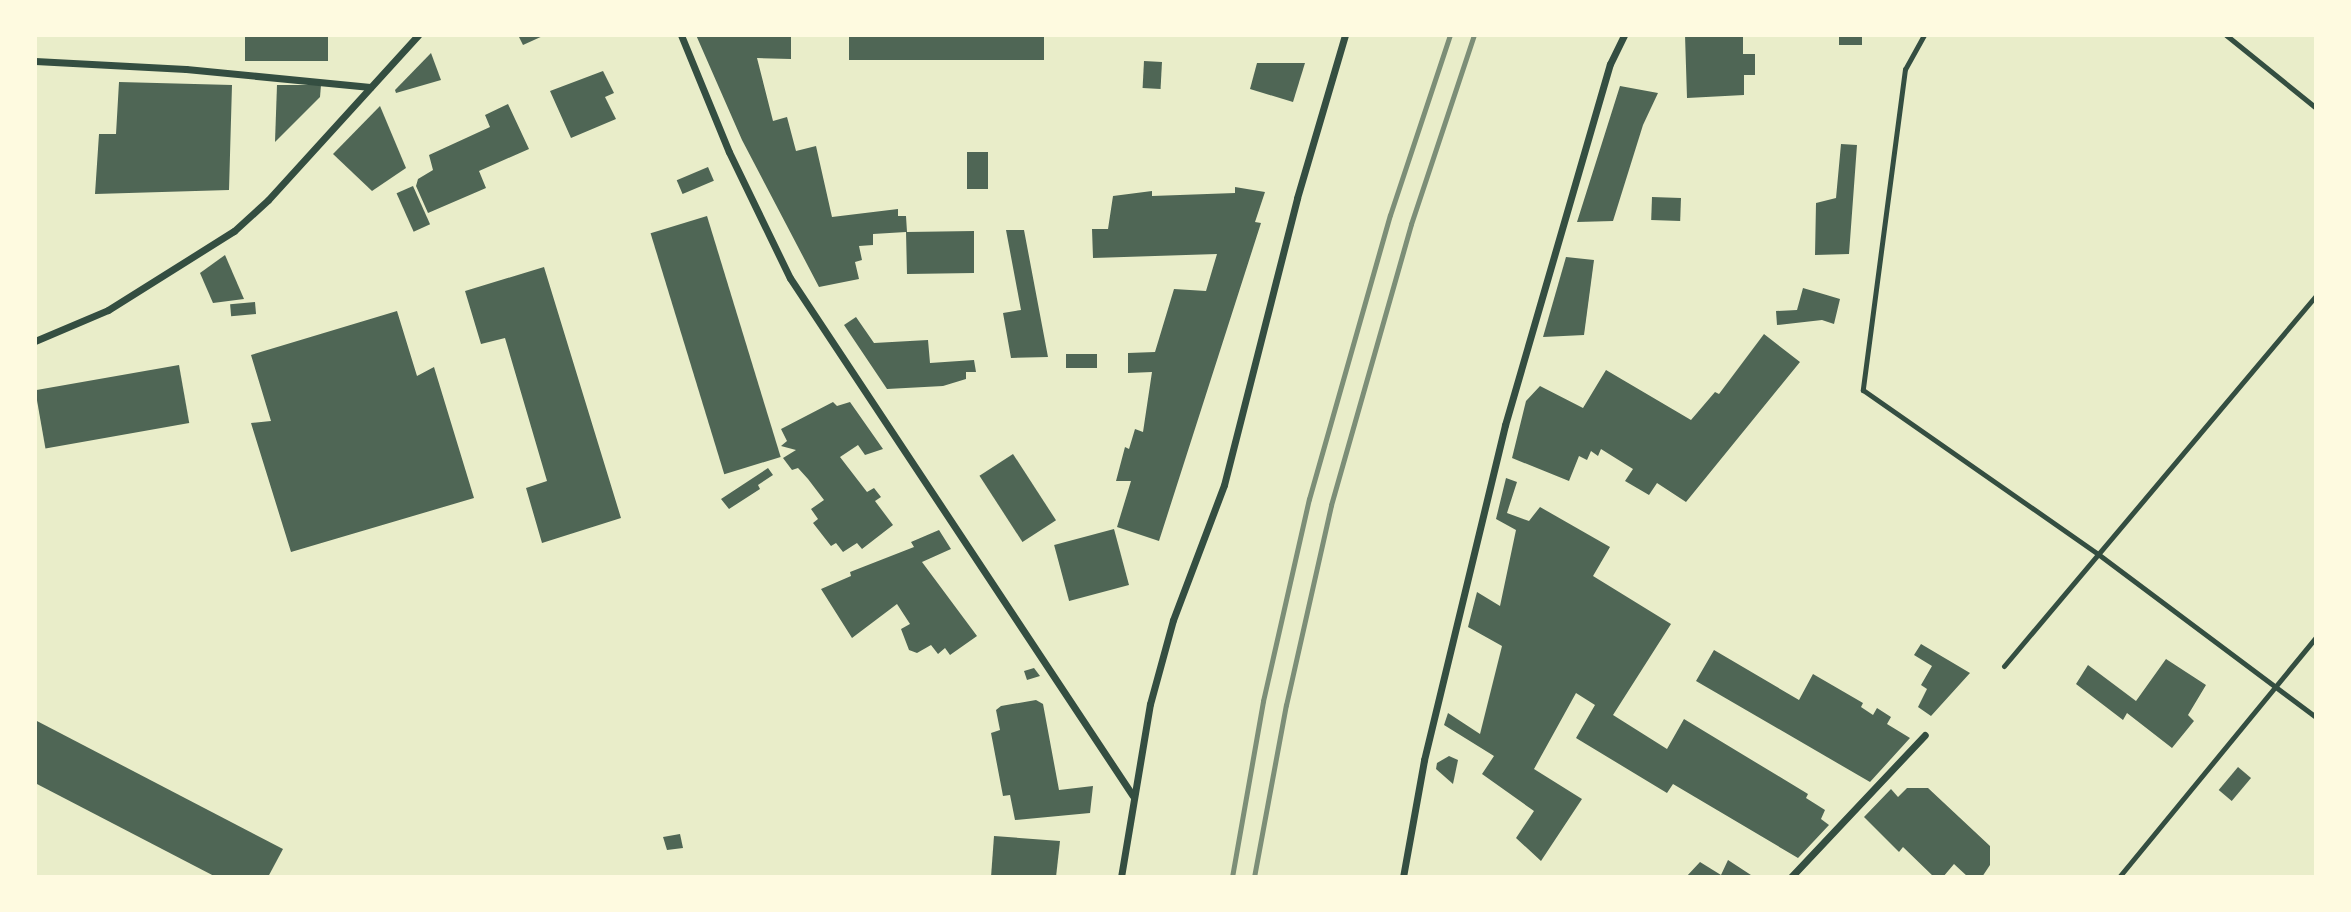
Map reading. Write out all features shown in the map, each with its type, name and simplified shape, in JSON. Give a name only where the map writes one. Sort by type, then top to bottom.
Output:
[{"type":"street","points":[[35,341],[108,310],[234,231],[268,200],[418,35]]},
{"type":"street","points":[[681,35],[729,152],[790,278],[1133,796]]},
{"type":"street","points":[[1121,877],[1150,705],[1173,620],[1224,485],[1297,198],[1345,35]]},
{"type":"street","points":[[1403,877],[1424,761],[1506,425],[1610,64],[1624,35]]},
{"type":"street","points":[[35,61],[186,69],[370,88]]},
{"type":"street","points":[[1791,877],[1925,735]]},
{"type":"lane","points":[[1924,35],[1905,69],[1863,390],[2098,554],[2316,717]]},
{"type":"lane","points":[[2226,35],[2316,108]]},
{"type":"lane","points":[[2004,666],[2316,295]]},
{"type":"lane","points":[[2119,877],[2316,637]]},
{"type":"building","points":[[245,35],[328,35],[328,61],[245,61]]},
{"type":"building","points":[[518,35],[545,35],[523,45]]},
{"type":"building","points":[[696,35],[791,35],[791,59],[757,58],[773,121],[787,117],[796,151],[816,146],[832,217],[898,209],[898,216],[906,216],[907,232],[974,231],[974,273],[907,274],[906,232],[873,234],[873,245],[859,246],[862,260],[855,262],[859,279],[819,287],[742,140]]},
{"type":"building","points":[[849,35],[1044,35],[1044,60],[849,60]]},
{"type":"building","points":[[1685,35],[1743,35],[1743,54],[1755,54],[1755,75],[1744,75],[1744,95],[1687,98]]},
{"type":"building","points":[[1839,35],[1862,35],[1862,45],[1839,45]]},
{"type":"building","points":[[431,53],[441,80],[396,93],[395,90]]},
{"type":"building","points":[[1144,61],[1162,62],[1161,89],[1143,88]]},
{"type":"building","points":[[1257,63],[1305,63],[1293,102],[1250,89]]},
{"type":"building","points":[[603,71],[614,93],[605,97],[616,119],[571,138],[550,91]]},
{"type":"building","points":[[119,82],[232,85],[229,190],[95,194],[99,134],[116,134]]},
{"type":"building","points":[[277,85],[321,85],[320,97],[275,142]]},
{"type":"building","points":[[1620,86],[1658,93],[1643,125],[1613,221],[1577,222]]},
{"type":"building","points":[[508,104],[529,149],[479,171],[486,188],[428,213],[416,186],[418,179],[433,170],[429,155],[490,127],[485,115]]},
{"type":"building","points":[[380,106],[406,168],[372,191],[333,154]]},
{"type":"building","points":[[1841,144],[1857,145],[1849,254],[1815,255],[1816,203],[1836,198]]},
{"type":"building","points":[[967,152],[988,152],[988,189],[967,189]]},
{"type":"building","points":[[708,167],[714,181],[683,194],[677,180]]},
{"type":"building","points":[[413,186],[430,224],[414,232],[397,193]]},
{"type":"building","points":[[1235,187],[1265,192],[1255,222],[1261,223],[1159,541],[1117,527],[1131,481],[1116,481],[1125,447],[1129,449],[1135,429],[1143,432],[1152,372],[1128,373],[1128,353],[1155,352],[1174,289],[1206,291],[1217,254],[1093,258],[1092,229],[1108,229],[1113,196],[1152,191],[1152,196],[1235,193]]},
{"type":"building","points":[[1652,197],[1681,198],[1680,221],[1651,220]]},
{"type":"building","points":[[707,216],[781,457],[724,474],[651,233]]},
{"type":"building","points":[[1006,230],[1024,230],[1048,357],[1011,358],[1003,313],[1021,310]]},
{"type":"building","points":[[225,255],[244,299],[213,303],[200,273]]},
{"type":"building","points":[[1566,257],[1594,260],[1584,335],[1543,337]]},
{"type":"building","points":[[544,267],[621,518],[542,543],[526,488],[547,481],[505,338],[481,344],[465,291]]},
{"type":"building","points":[[1803,288],[1840,299],[1834,324],[1822,320],[1777,325],[1776,311],[1797,310]]},
{"type":"building","points":[[255,302],[256,314],[231,316],[230,304]]},
{"type":"building","points":[[397,311],[417,376],[434,367],[474,498],[291,552],[251,423],[271,421],[251,355]]},
{"type":"building","points":[[856,317],[874,343],[928,340],[930,363],[974,360],[976,372],[966,372],[966,379],[943,386],[887,389],[844,325]]},
{"type":"building","points":[[1764,334],[1800,362],[1686,502],[1657,483],[1649,495],[1625,481],[1633,469],[1601,449],[1598,456],[1591,451],[1587,460],[1579,456],[1569,481],[1512,458],[1526,401],[1540,386],[1583,408],[1606,370],[1691,420],[1715,392],[1719,394]]},
{"type":"building","points":[[1066,354],[1097,354],[1097,368],[1066,368]]},
{"type":"building","points":[[179,365],[189,423],[45,448],[35,390]]},
{"type":"building","points":[[833,402],[837,406],[850,402],[883,449],[865,455],[858,445],[840,457],[867,492],[874,488],[881,497],[875,501],[893,525],[862,549],[857,543],[843,552],[836,543],[831,546],[813,523],[818,519],[811,509],[824,500],[798,468],[792,470],[783,458],[796,450],[781,446],[787,441],[781,429]]},
{"type":"building","points":[[1013,454],[1056,520],[1022,542],[979,476]]},
{"type":"building","points":[[768,468],[773,475],[758,485],[760,489],[729,509],[721,499]]},
{"type":"building","points":[[1506,478],[1517,482],[1507,513],[1529,521],[1540,507],[1610,547],[1593,576],[1671,624],[1613,715],[1667,749],[1684,719],[1808,794],[1806,798],[1825,810],[1821,819],[1829,825],[1798,858],[1673,784],[1667,793],[1576,738],[1595,705],[1576,693],[1534,769],[1582,799],[1541,861],[1516,838],[1534,811],[1482,774],[1494,756],[1444,725],[1448,713],[1480,734],[1502,646],[1468,627],[1477,592],[1500,606],[1516,530],[1496,519]]},
{"type":"building","points":[[1114,529],[1129,585],[1069,601],[1054,545]]},
{"type":"building","points":[[939,530],[951,549],[922,562],[977,636],[950,655],[945,648],[938,654],[931,645],[917,653],[909,650],[901,629],[910,624],[897,604],[852,638],[821,589],[851,576],[850,572],[914,547],[911,542]]},
{"type":"building","points":[[1921,644],[1970,673],[1931,716],[1918,707],[1927,689],[1921,685],[1932,666],[1914,655]]},
{"type":"building","points":[[1714,650],[1799,700],[1813,674],[1863,703],[1861,707],[1873,715],[1877,708],[1891,717],[1887,724],[1910,738],[1870,782],[1696,681]]},
{"type":"building","points":[[2166,659],[2206,685],[2188,715],[2194,721],[2172,748],[2127,713],[2123,720],[2076,684],[2088,665],[2136,701]]},
{"type":"building","points":[[1034,668],[1040,676],[1027,680],[1024,671]]},
{"type":"building","points":[[1036,700],[1043,704],[1059,790],[1093,786],[1090,813],[1015,820],[1010,795],[1003,796],[991,733],[1000,730],[996,710],[1001,706]]},
{"type":"building","points":[[35,720],[283,849],[268,877],[216,877],[35,783]]},
{"type":"building","points":[[1449,756],[1458,760],[1453,784],[1436,769],[1437,763]]},
{"type":"building","points":[[2238,767],[2251,778],[2232,801],[2219,790]]},
{"type":"building","points":[[1907,788],[1928,788],[1990,846],[1990,865],[1982,877],[1968,877],[1954,864],[1943,877],[1934,877],[1903,847],[1899,852],[1864,817],[1891,789],[1898,797]]},
{"type":"building","points":[[680,834],[683,848],[667,850],[663,837]]},
{"type":"building","points":[[994,836],[1060,841],[1056,877],[991,877]]},
{"type":"building","points":[[1728,860],[1754,877],[1686,877],[1700,862],[1721,875]]},
{"type":"railway","points":[[1232,877],[1263,701],[1309,499],[1390,215],[1450,35]]},
{"type":"railway","points":[[1254,877],[1286,705],[1331,505],[1411,224],[1474,35]]}]
